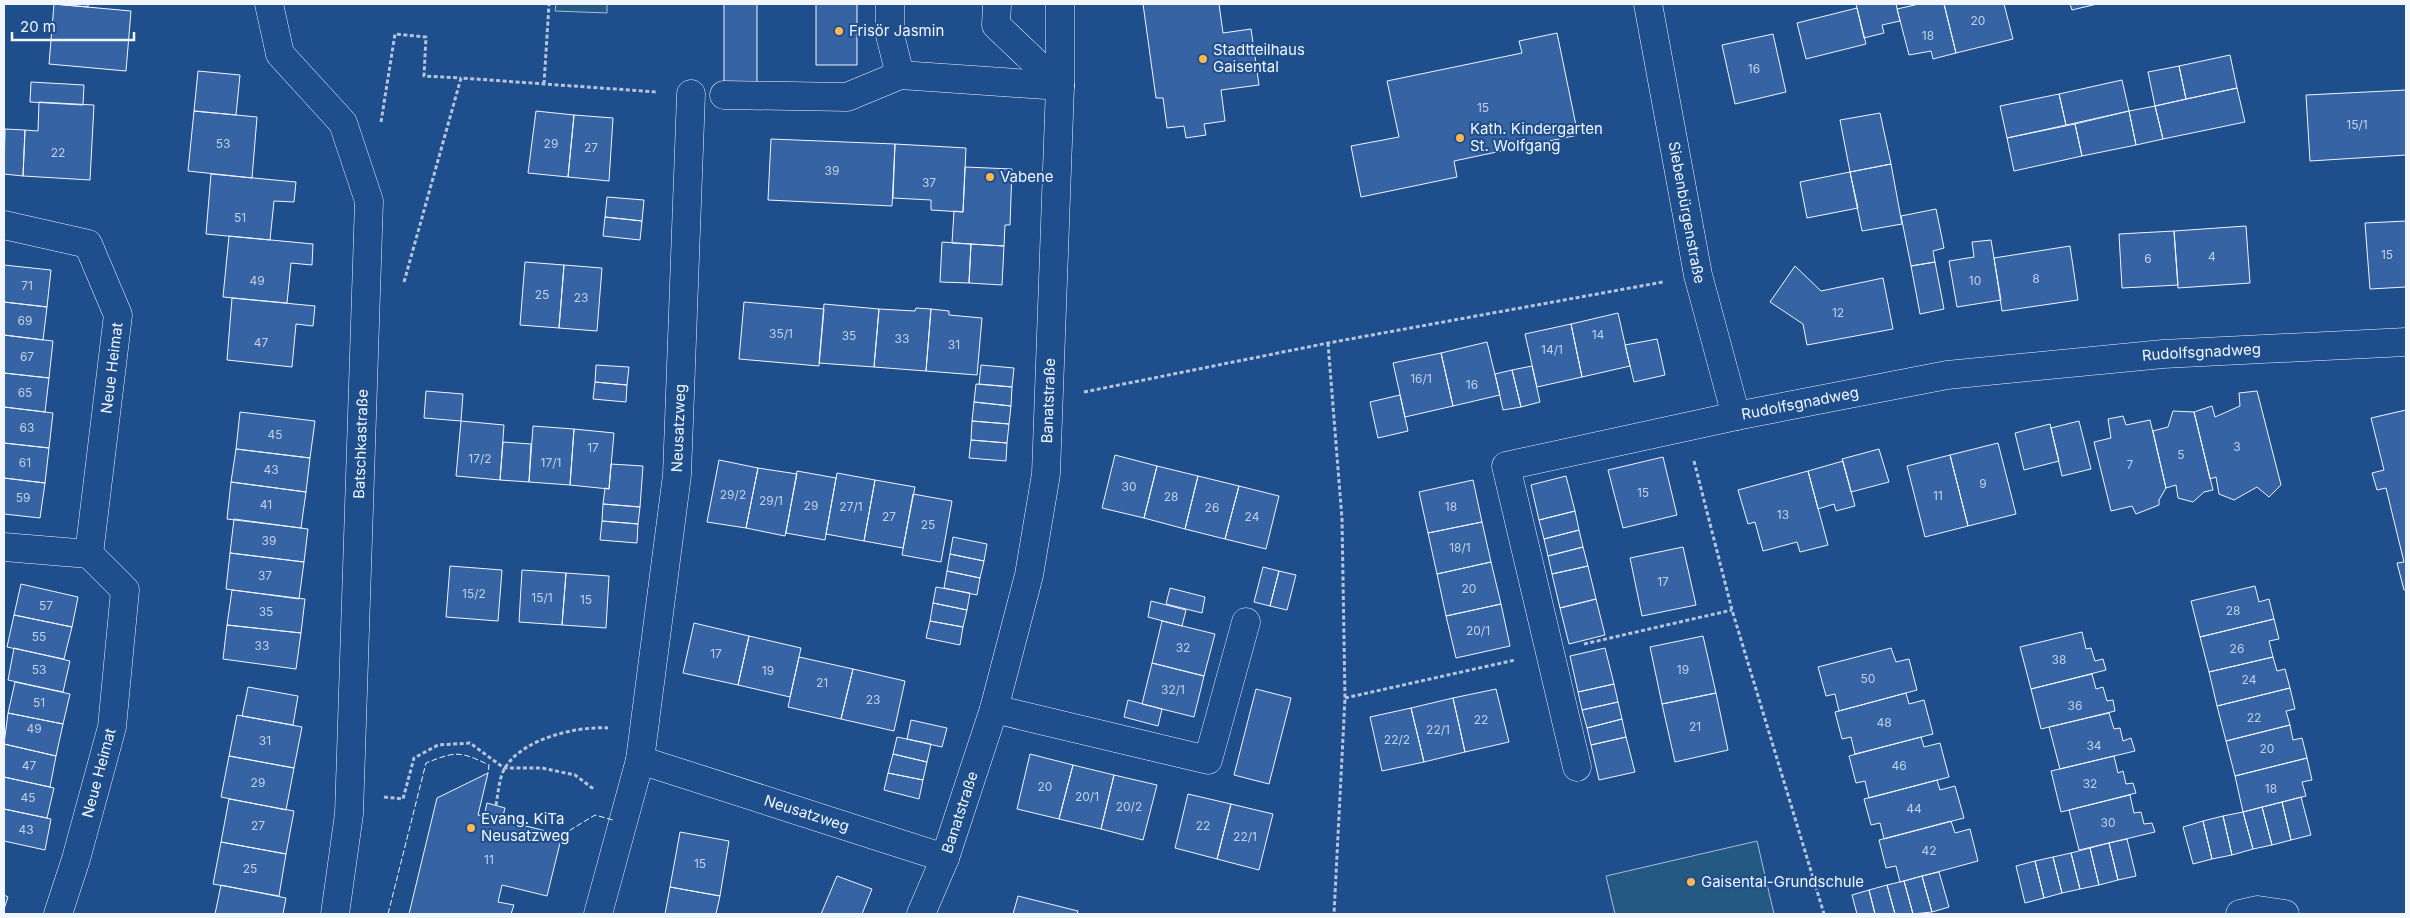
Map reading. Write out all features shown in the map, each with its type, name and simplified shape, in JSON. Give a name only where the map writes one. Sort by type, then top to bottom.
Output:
[{"type":"street","name":"Batschkastraße","points":[[269,4],[280,54],[343,123],[369,202],[349,814],[335,914]]},
{"type":"street","points":[[890,4],[890,35],[900,75]]},
{"type":"street","points":[[996,4],[996,25],[1060,86]]},
{"type":"street","name":"Banatstraße","points":[[922,914],[945,858],[994,709],[1029,576],[1046,474],[1060,86],[1060,4]]},
{"type":"street","name":"Siebenbürgenstraße","points":[[1652,5],[1698,275],[1736,416]]},
{"type":"street","points":[[724,95],[847,97],[900,75],[1060,86]]},
{"type":"street","name":"Neusatzweg","points":[[598,914],[640,760],[677,475],[690,94]]},
{"type":"street","name":"Neue Heimat","points":[[4,225],[88,244],[118,315],[89,554],[125,590],[112,727],[76,859],[58,914]]},
{"type":"street","name":"Rudolfsgnadweg","points":[[1577,767],[1506,466],[1736,416],[1947,375],[2162,354],[2406,342]]},
{"type":"street","points":[[4,547],[89,554]]},
{"type":"street","points":[[994,709],[1208,760],[1246,622]]},
{"type":"street","name":"Neusatzweg","points":[[640,760],[945,858]]},
{"type":"street","points":[[2240,914],[2258,910],[2284,914]]},
{"type":"path","points":[[544,84],[549,4]]},
{"type":"path","points":[[381,123],[395,34],[426,37],[424,76],[690,94]]},
{"type":"path","points":[[403,286],[461,78]]},
{"type":"path","points":[[1049,391],[1082,392],[1328,343],[1698,275]]},
{"type":"path","points":[[1328,343],[1342,520],[1345,698],[1334,914]]},
{"type":"path","points":[[1685,427],[1732,610],[1824,914]]},
{"type":"path","points":[[1611,638],[1732,610]]},
{"type":"path","points":[[1345,698],[1549,652]]},
{"type":"path","points":[[496,806],[504,768],[517,753],[555,734],[602,728],[644,730]]},
{"type":"path","points":[[404,799],[414,758],[438,745],[470,743],[504,768],[542,768],[575,775]]},
{"type":"shaded area","points":[[556,4],[607,4],[607,13],[555,11]]},
{"type":"shaded area","points":[[1757,841],[1774,914],[1615,914],[1606,876]]},
{"type":"building","points":[[52,4],[88,4],[88,7]]},
{"type":"building","points":[[54,4],[131,11],[126,71],[49,64]]},
{"type":"building","points":[[724,4],[757,4],[757,83],[724,83]]},
{"type":"building","points":[[816,4],[857,4],[857,65],[816,65]]},
{"type":"building","name":"Stadtteilhaus Gaisental","points":[[1143,4],[1219,4],[1223,33],[1251,29],[1259,85],[1221,90],[1225,121],[1204,124],[1206,135],[1186,138],[1184,126],[1167,128],[1163,98],[1156,98]]},
{"type":"building","points":[[1856,4],[1896,4],[1900,21],[1882,25],[1884,33],[1864,38]]},
{"type":"building","points":[[1919,4],[1944,4],[1956,53],[1933,59],[1931,51],[1909,55],[1897,9]]},
{"type":"building","points":[[1944,4],[2004,4],[2013,39],[1956,53]]},
{"type":"building","points":[[2070,4],[2097,4],[2072,10]]},
{"type":"building","points":[[1857,8],[1866,44],[1806,59],[1797,23]]},
{"type":"building","points":[[1557,33],[1578,135],[1454,161],[1457,177],[1361,197],[1351,146],[1399,137],[1387,81],[1522,53],[1519,41]]},
{"type":"building","points":[[1773,34],[1786,92],[1735,104],[1722,45]]},
{"type":"building","points":[[2230,55],[2237,88],[2186,99],[2179,66]]},
{"type":"building","points":[[2179,66],[2186,99],[2155,106],[2148,72]]},
{"type":"building","points":[[198,71],[240,75],[236,115],[194,111]]},
{"type":"building","points":[[2122,80],[2129,111],[2066,125],[2059,94]]},
{"type":"building","points":[[31,82],[84,85],[83,105],[30,102]]},
{"type":"building","points":[[2237,88],[2245,122],[2163,139],[2155,106]]},
{"type":"building","points":[[2406,90],[2406,155],[2310,161],[2306,95]]},
{"type":"building","points":[[2059,94],[2066,125],[2007,138],[2000,106]]},
{"type":"building","points":[[39,102],[94,105],[90,180],[23,176],[25,130],[38,131]]},
{"type":"building","points":[[2155,106],[2163,139],[2136,145],[2129,111]]},
{"type":"building","points":[[194,111],[257,117],[252,178],[188,171]]},
{"type":"building","points":[[536,111],[574,115],[568,177],[528,173]]},
{"type":"building","points":[[2129,111],[2136,145],[2082,156],[2075,124]]},
{"type":"building","points":[[1880,113],[1891,164],[1850,172],[1840,120]]},
{"type":"building","points":[[574,115],[613,118],[609,181],[568,177]]},
{"type":"building","points":[[2075,124],[2082,156],[2014,171],[2007,138]]},
{"type":"building","points":[[5,129],[25,130],[23,176],[4,174]]},
{"type":"building","points":[[771,139],[895,144],[892,206],[768,200]]},
{"type":"building","points":[[895,144],[966,148],[963,212],[931,210],[931,200],[893,198]]},
{"type":"building","points":[[1891,164],[1902,224],[1862,231],[1850,172]]},
{"type":"building","points":[[965,167],[1012,169],[1010,225],[1005,225],[1004,246],[952,243],[954,211],[963,212]]},
{"type":"building","points":[[1850,172],[1858,208],[1807,218],[1800,182]]},
{"type":"building","points":[[211,174],[296,182],[294,202],[274,201],[270,240],[206,234]]},
{"type":"building","points":[[607,197],[644,200],[642,221],[605,217]]},
{"type":"building","points":[[1936,209],[1944,248],[1933,251],[1935,262],[1911,266],[1901,216]]},
{"type":"building","points":[[605,217],[642,221],[640,240],[603,236]]},
{"type":"building","points":[[2406,221],[2406,287],[2370,289],[2365,223]]},
{"type":"building","points":[[2246,226],[2250,283],[2178,288],[2174,231]]},
{"type":"building","points":[[2174,231],[2178,285],[2122,288],[2119,234]]},
{"type":"building","points":[[229,236],[313,244],[312,265],[291,263],[287,303],[223,297]]},
{"type":"building","points":[[1991,240],[2001,300],[1957,307],[1949,261],[1974,257],[1972,242]]},
{"type":"building","points":[[942,242],[971,244],[969,283],[940,282]]},
{"type":"building","points":[[971,244],[1004,246],[1002,285],[969,283]]},
{"type":"building","points":[[2070,246],[2078,300],[2002,311],[1994,258]]},
{"type":"building","points":[[525,262],[564,265],[559,328],[520,325]]},
{"type":"building","points":[[1935,262],[1944,309],[1920,314],[1911,266]]},
{"type":"building","points":[[4,265],[51,270],[47,307],[4,302]]},
{"type":"building","points":[[564,265],[602,268],[597,331],[559,328]]},
{"type":"building","points":[[1795,266],[1821,291],[1883,278],[1893,329],[1807,345],[1803,324],[1770,302]]},
{"type":"building","points":[[232,298],[315,306],[313,326],[296,324],[292,367],[227,360]]},
{"type":"building","points":[[4,302],[47,307],[43,340],[4,335]]},
{"type":"building","points":[[744,302],[824,309],[819,366],[739,359]]},
{"type":"building","points":[[824,304],[879,309],[874,367],[819,363]]},
{"type":"building","points":[[916,308],[931,309],[926,371],[874,367],[879,309],[915,311]]},
{"type":"building","points":[[931,309],[949,311],[949,315],[982,318],[977,375],[926,371]]},
{"type":"building","points":[[1618,313],[1630,366],[1582,377],[1571,324]]},
{"type":"building","points":[[1571,324],[1582,377],[1537,387],[1525,334]]},
{"type":"building","points":[[4,335],[53,341],[49,378],[4,373]]},
{"type":"building","points":[[1657,339],[1665,375],[1634,382],[1625,345]]},
{"type":"building","points":[[1487,342],[1500,395],[1453,406],[1441,353]]},
{"type":"building","points":[[1441,353],[1453,406],[1405,417],[1393,363]]},
{"type":"building","points":[[596,365],[629,367],[627,385],[595,382]]},
{"type":"building","points":[[981,365],[1014,368],[1012,387],[979,384]]},
{"type":"building","points":[[1532,366],[1540,402],[1521,407],[1512,370]]},
{"type":"building","points":[[1512,370],[1521,407],[1503,410],[1495,374]]},
{"type":"building","points":[[4,373],[49,378],[45,412],[4,407]]},
{"type":"building","points":[[595,382],[627,385],[626,402],[593,399]]},
{"type":"building","points":[[976,384],[1012,387],[1011,406],[974,402]]},
{"type":"building","points":[[426,391],[463,394],[461,421],[424,418]]},
{"type":"building","points":[[2257,391],[2281,485],[2269,497],[2257,487],[2234,500],[2219,494],[2216,477],[2210,479],[2194,412],[2212,406],[2215,417],[2240,406],[2239,393]]},
{"type":"building","points":[[1400,395],[1408,431],[1378,438],[1370,402]]},
{"type":"building","points":[[974,402],[1011,406],[1009,424],[972,421]]},
{"type":"building","points":[[4,407],[53,413],[49,448],[4,443]]},
{"type":"building","points":[[2406,410],[2406,590],[2404,590],[2397,563],[2404,562],[2386,488],[2377,490],[2372,473],[2384,470],[2371,418]]},
{"type":"building","points":[[2173,411],[2194,412],[2213,490],[2204,492],[2193,502],[2178,498],[2176,485],[2166,488],[2153,431],[2168,427]]},
{"type":"building","points":[[240,412],[315,421],[310,458],[236,449]]},
{"type":"building","points":[[2123,416],[2126,425],[2150,420],[2166,488],[2159,500],[2159,505],[2136,514],[2132,506],[2111,511],[2094,442],[2111,438],[2108,419]]},
{"type":"building","points":[[461,421],[504,425],[500,480],[456,476]]},
{"type":"building","points":[[972,421],[1009,424],[1007,443],[971,440]]},
{"type":"building","points":[[2079,421],[2091,469],[2062,476],[2051,428]]},
{"type":"building","points":[[2050,424],[2059,461],[2024,470],[2015,433]]},
{"type":"building","points":[[533,426],[574,429],[570,485],[529,482]]},
{"type":"building","points":[[574,429],[614,433],[609,489],[570,485]]},
{"type":"building","points":[[971,440],[1007,443],[1006,461],[969,458]]},
{"type":"building","points":[[503,442],[531,444],[529,482],[500,480]]},
{"type":"building","points":[[4,443],[49,448],[45,483],[4,478]]},
{"type":"building","points":[[1998,443],[2016,514],[1968,526],[1950,455]]},
{"type":"building","points":[[236,449],[310,458],[306,492],[231,482]]},
{"type":"building","points":[[1879,449],[1889,482],[1851,492],[1842,459]]},
{"type":"building","points":[[1115,455],[1157,466],[1144,518],[1102,508]]},
{"type":"building","points":[[1950,455],[1968,526],[1925,537],[1907,466]]},
{"type":"building","points":[[1663,457],[1677,515],[1623,528],[1608,470]]},
{"type":"building","points":[[719,460],[758,468],[746,528],[707,522]]},
{"type":"building","points":[[1843,461],[1855,506],[1836,511],[1834,504],[1818,509],[1808,471]]},
{"type":"building","points":[[611,464],[643,466],[640,507],[603,504],[605,488],[609,489]]},
{"type":"building","points":[[1157,466],[1198,476],[1185,529],[1144,518]]},
{"type":"building","points":[[758,468],[797,474],[785,536],[746,528]]},
{"type":"building","points":[[797,471],[836,478],[825,540],[786,533]]},
{"type":"building","points":[[1808,471],[1828,545],[1800,552],[1797,542],[1763,551],[1755,522],[1748,524],[1738,490]]},
{"type":"building","points":[[837,473],[875,480],[864,541],[826,534]]},
{"type":"building","points":[[1198,476],[1239,486],[1225,539],[1185,529]]},
{"type":"building","points":[[1566,476],[1575,511],[1539,520],[1531,485]]},
{"type":"building","points":[[4,478],[45,483],[40,518],[4,514]]},
{"type":"building","points":[[875,480],[915,487],[903,548],[864,541]]},
{"type":"building","points":[[1473,480],[1482,522],[1428,533],[1419,492]]},
{"type":"building","points":[[231,482],[306,492],[301,528],[227,519]]},
{"type":"building","points":[[1239,486],[1279,496],[1266,549],[1225,539]]},
{"type":"building","points":[[913,494],[952,501],[941,562],[902,555]]},
{"type":"building","points":[[603,504],[640,507],[638,524],[602,521]]},
{"type":"building","points":[[1575,511],[1579,530],[1544,539],[1539,520]]},
{"type":"building","points":[[234,519],[308,529],[304,562],[230,553]]},
{"type":"building","points":[[602,521],[638,524],[637,543],[600,540]]},
{"type":"building","points":[[1482,522],[1491,562],[1437,574],[1428,533]]},
{"type":"building","points":[[1579,530],[1583,547],[1548,556],[1544,539]]},
{"type":"building","points":[[953,537],[987,544],[984,561],[950,554]]},
{"type":"building","points":[[1583,547],[1588,566],[1552,574],[1548,556]]},
{"type":"building","points":[[1683,547],[1696,605],[1642,616],[1630,558]]},
{"type":"building","points":[[230,553],[304,562],[299,599],[226,589]]},
{"type":"building","points":[[950,554],[984,561],[980,578],[947,571]]},
{"type":"building","points":[[1491,562],[1501,604],[1446,616],[1437,574]]},
{"type":"building","points":[[450,566],[502,570],[498,621],[446,617]]},
{"type":"building","points":[[1588,566],[1596,599],[1560,608],[1552,574]]},
{"type":"building","points":[[1263,567],[1279,571],[1270,606],[1254,602]]},
{"type":"building","points":[[522,570],[566,573],[562,625],[519,622]]},
{"type":"building","points":[[947,571],[980,578],[977,595],[944,588]]},
{"type":"building","points":[[1279,571],[1296,575],[1287,610],[1270,606]]},
{"type":"building","points":[[566,573],[609,576],[606,628],[562,625]]},
{"type":"building","points":[[21,584],[78,597],[72,627],[14,615]]},
{"type":"building","points":[[2255,586],[2259,602],[2269,599],[2274,619],[2200,637],[2191,601]]},
{"type":"building","points":[[936,587],[970,593],[967,610],[933,603]]},
{"type":"building","points":[[1170,588],[1205,597],[1202,613],[1166,604]]},
{"type":"building","points":[[232,590],[305,599],[301,633],[227,625]]},
{"type":"building","points":[[1596,599],[1605,635],[1569,644],[1560,608]]},
{"type":"building","points":[[1151,601],[1186,610],[1182,626],[1148,617]]},
{"type":"building","points":[[933,603],[967,610],[963,627],[930,621]]},
{"type":"building","points":[[1501,604],[1510,646],[1456,658],[1446,616]]},
{"type":"building","points":[[14,615],[72,627],[64,659],[7,647]]},
{"type":"building","points":[[2274,619],[2279,639],[2269,641],[2273,657],[2209,672],[2200,637]]},
{"type":"building","points":[[930,621],[963,627],[960,645],[926,638]]},
{"type":"building","points":[[1162,621],[1215,634],[1204,676],[1152,663]]},
{"type":"building","points":[[694,623],[749,636],[738,685],[683,673]]},
{"type":"building","points":[[227,625],[301,633],[296,669],[223,659]]},
{"type":"building","points":[[2082,632],[2086,649],[2091,648],[2095,661],[2103,659],[2106,670],[2031,689],[2020,647]]},
{"type":"building","points":[[749,636],[801,648],[790,697],[738,685]]},
{"type":"building","points":[[1703,636],[1716,693],[1662,704],[1650,647]]},
{"type":"building","points":[[14,648],[70,661],[63,692],[8,680]]},
{"type":"building","points":[[1605,648],[1614,684],[1578,692],[1570,656]]},
{"type":"building","points":[[1891,648],[1896,662],[1909,659],[1917,690],[1839,711],[1835,694],[1826,696],[1818,667]]},
{"type":"building","points":[[799,657],[853,669],[841,719],[788,707]]},
{"type":"building","points":[[2273,657],[2277,671],[2285,669],[2290,688],[2217,706],[2209,672]]},
{"type":"building","points":[[1152,663],[1204,676],[1194,717],[1142,704]]},
{"type":"building","points":[[853,669],[905,681],[894,731],[841,719]]},
{"type":"building","points":[[2092,674],[2096,689],[2103,687],[2107,701],[2113,700],[2115,711],[2041,729],[2031,689]]},
{"type":"building","points":[[15,682],[70,694],[63,724],[8,713]]},
{"type":"building","points":[[1614,684],[1618,702],[1582,710],[1578,692]]},
{"type":"building","points":[[248,687],[298,696],[293,725],[242,716]]},
{"type":"building","points":[[2290,688],[2295,709],[2286,711],[2290,725],[2226,741],[2217,706]]},
{"type":"building","points":[[1256,689],[1291,698],[1269,784],[1234,775]]},
{"type":"building","points":[[1496,689],[1509,742],[1465,752],[1453,698]]},
{"type":"building","points":[[1716,693],[1728,750],[1675,762],[1662,704]]},
{"type":"building","points":[[1906,693],[1909,704],[1924,700],[1933,734],[1855,754],[1851,737],[1842,739],[1835,712]]},
{"type":"building","points":[[1453,698],[1465,752],[1424,762],[1411,708]]},
{"type":"building","points":[[1128,700],[1162,709],[1158,726],[1124,717]]},
{"type":"building","points":[[1618,702],[1622,719],[1587,728],[1582,710]]},
{"type":"building","points":[[1411,708],[1424,762],[1382,771],[1370,717]]},
{"type":"building","points":[[8,713],[63,724],[56,756],[4,744]]},
{"type":"building","points":[[2109,713],[2114,729],[2120,728],[2123,741],[2131,738],[2135,751],[2060,769],[2049,727]]},
{"type":"building","points":[[237,715],[302,727],[294,768],[229,756]]},
{"type":"building","points":[[1622,719],[1626,737],[1591,745],[1587,728]]},
{"type":"building","points":[[911,720],[947,728],[942,747],[907,739]]},
{"type":"building","points":[[2290,725],[2293,740],[2302,738],[2307,758],[2235,776],[2226,741]]},
{"type":"building","points":[[897,737],[931,744],[927,762],[893,754]]},
{"type":"building","points":[[1626,737],[1635,772],[1599,780],[1591,745]]},
{"type":"building","points":[[1921,737],[1924,747],[1940,743],[1949,777],[1869,798],[1865,781],[1856,783],[1849,756]]},
{"type":"building","points":[[4,744],[56,756],[50,787],[4,777]]},
{"type":"building","points":[[893,754],[927,762],[923,780],[888,773]]},
{"type":"building","points":[[1030,754],[1073,765],[1059,819],[1017,809]]},
{"type":"building","points":[[229,756],[294,768],[286,810],[221,797]]},
{"type":"building","points":[[2114,756],[2118,773],[2123,771],[2126,784],[2133,783],[2136,793],[2061,812],[2051,771]]},
{"type":"building","points":[[2307,758],[2312,780],[2302,782],[2306,796],[2243,812],[2235,776]]},
{"type":"building","points":[[1073,765],[1114,775],[1101,829],[1059,819]]},
{"type":"building","points":[[488,773],[478,815],[484,816],[487,803],[505,808],[502,820],[562,835],[547,896],[502,885],[498,902],[514,905],[511,914],[409,914],[437,798]]},
{"type":"building","points":[[888,773],[923,780],[919,799],[884,790]]},
{"type":"building","points":[[1114,775],[1157,785],[1143,840],[1101,829]]},
{"type":"building","points":[[4,777],[54,788],[47,818],[4,809]]},
{"type":"building","points":[[1937,780],[1940,790],[1955,786],[1964,818],[1884,839],[1880,823],[1871,825],[1864,799]]},
{"type":"building","points":[[1188,794],[1231,804],[1217,859],[1175,848]]},
{"type":"building","points":[[2130,795],[2134,813],[2141,812],[2144,824],[2152,823],[2155,832],[2079,850],[2069,810]]},
{"type":"building","points":[[2301,797],[2311,835],[2291,840],[2282,802]]},
{"type":"building","points":[[229,799],[294,811],[286,854],[221,842]]},
{"type":"building","points":[[2282,802],[2291,840],[2272,845],[2262,807]]},
{"type":"building","points":[[1231,804],[1273,814],[1259,870],[1217,859]]},
{"type":"building","points":[[2262,807],[2272,845],[2253,849],[2243,812]]},
{"type":"building","points":[[4,809],[51,819],[45,850],[4,841]]},
{"type":"building","points":[[2243,812],[2253,849],[2232,855],[2223,816]]},
{"type":"building","points":[[2223,816],[2232,855],[2212,859],[2203,821]]},
{"type":"building","points":[[1951,821],[1955,833],[1970,829],[1978,861],[1900,882],[1896,866],[1886,868],[1879,840]]},
{"type":"building","points":[[2203,821],[2212,859],[2193,864],[2183,827]]},
{"type":"building","points":[[680,832],[729,841],[720,896],[670,887]]},
{"type":"building","points":[[2127,839],[2136,876],[2118,880],[2109,843]]},
{"type":"building","points":[[221,842],[286,854],[279,896],[213,884]]},
{"type":"building","points":[[2109,843],[2118,880],[2099,885],[2090,848]]},
{"type":"building","points":[[2090,848],[2099,885],[2080,889],[2071,853]]},
{"type":"building","points":[[2071,853],[2080,889],[2062,893],[2053,857]]},
{"type":"building","points":[[2053,857],[2062,893],[2044,898],[2035,861]]},
{"type":"building","points":[[2035,861],[2044,898],[2025,903],[2016,866]]},
{"type":"building","points":[[1939,872],[1949,907],[1932,912],[1922,876]]},
{"type":"building","points":[[837,876],[872,889],[862,914],[821,914]]},
{"type":"building","points":[[1922,876],[1932,912],[1913,914],[1904,881]]},
{"type":"building","points":[[1904,881],[1913,914],[1895,914],[1887,885]]},
{"type":"building","points":[[221,885],[286,898],[283,914],[215,914]]},
{"type":"building","points":[[1887,885],[1895,914],[1875,914],[1869,890]]},
{"type":"building","points":[[670,887],[720,896],[716,914],[665,914]]},
{"type":"building","points":[[1869,890],[1875,914],[1857,914],[1852,895]]},
{"type":"building","points":[[4,895],[8,897],[4,909]]},
{"type":"building","points":[[1018,896],[1078,911],[1077,914],[1013,914]]},
{"type":"fence","points":[[388,914],[426,763],[444,756],[458,754],[471,757],[489,765],[488,773]]},
{"type":"fence","points":[[562,835],[595,815],[613,820]]},
{"type":"place","name":"Frisör Jasmin","points":[[839,31]]},
{"type":"place","name":"Stadtteilhaus Gaisental","points":[[1203,59]]},
{"type":"place","name":"Kath. Kindergarten St. Wolfgang","points":[[1460,138]]},
{"type":"place","name":"Vabene","points":[[990,177]]},
{"type":"place","name":"Evang. KiTa Neusatzweg","points":[[471,828]]},
{"type":"place","name":"Gaisental-Grundschule","points":[[1691,882]]}]
